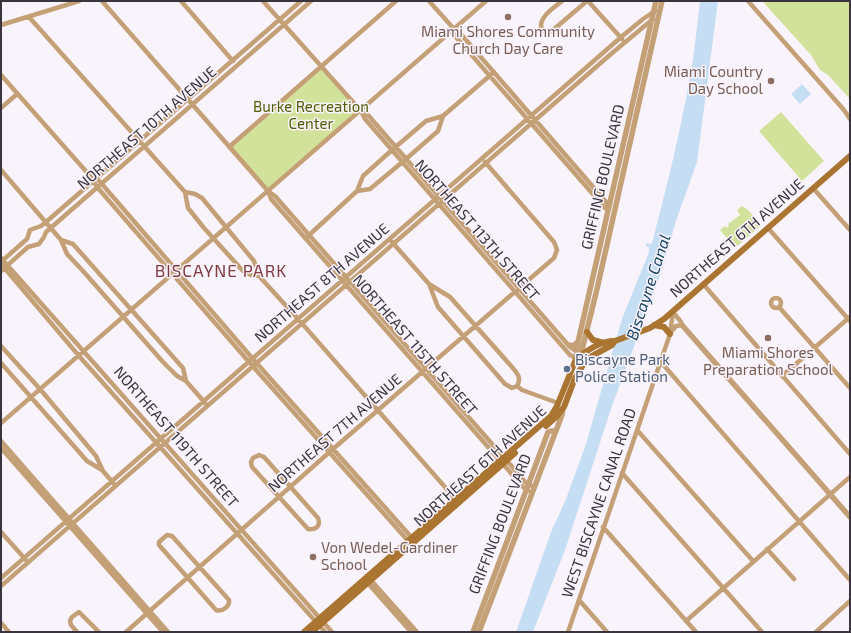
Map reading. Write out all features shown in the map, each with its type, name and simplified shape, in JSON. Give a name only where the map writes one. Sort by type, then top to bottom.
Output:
[{"type":"main road","name":"NORTHEAST 6TH AVENUE","points":[[578,356],[604,343],[615,341],[654,325],[672,312],[850,156]]},
{"type":"main road","points":[[654,325],[664,327],[670,334]]},
{"type":"main road","points":[[587,332],[593,340],[604,343]]},
{"type":"main road","name":"NORTHEAST 6TH AVENUE","points":[[304,632],[320,622],[503,461],[553,420],[581,368],[591,357],[612,345],[615,341]]},
{"type":"main road","points":[[578,356],[591,357]]},
{"type":"main road","name":"GRIFFING BOULEVARD","points":[[578,356],[581,368]]},
{"type":"main road","name":"GRIFFING BOULEVARD","points":[[553,413],[561,405],[578,356]]},
{"type":"main road","name":"NORTHEAST 6TH AVENUE","points":[[503,461],[553,413]]},
{"type":"main road","name":"NORTHEAST 6TH AVENUE","points":[[312,632],[320,622]]},
{"type":"street","points":[[1,25],[79,1]]},
{"type":"street","name":"NORTHEAST 115TH STREET","points":[[102,1],[268,191],[276,196],[307,236],[503,461],[530,488]]},
{"type":"street","points":[[182,1],[237,65]]},
{"type":"street","name":"NORTHEAST 113TH STREET","points":[[263,1],[361,111],[368,115],[404,161],[517,290],[570,355],[578,356]]},
{"type":"street","name":"NORTHEAST 10TH AVENUE","points":[[3,264],[27,239],[30,230],[41,226],[46,222],[93,179],[140,141],[301,1]]},
{"type":"street","name":"NORTHEAST 10TH AVENUE","points":[[3,264],[28,247],[39,244],[46,232],[51,227],[311,1]]},
{"type":"street","points":[[229,147],[396,1]]},
{"type":"street","points":[[429,1],[454,29],[460,33],[494,72],[532,116],[534,122]]},
{"type":"street","points":[[1,423],[124,318],[131,310],[486,1]]},
{"type":"street","points":[[562,1],[543,19],[541,25],[543,30],[551,32],[587,1],[624,42]]},
{"type":"street","name":"GRIFFING BOULEVARD","points":[[645,65],[656,1]]},
{"type":"street","name":"GRIFFING BOULEVARD","points":[[578,356],[587,332],[609,208],[620,172],[645,65],[662,1]]},
{"type":"street","points":[[748,1],[844,110],[850,119]]},
{"type":"street","name":"NORTHEAST 8TH AVENUE","points":[[1,586],[68,520],[163,445],[253,362],[300,322],[349,284],[441,203],[466,177],[528,119],[642,19],[660,7]]},
{"type":"street","name":"NORTHEAST 8TH AVENUE","points":[[484,161],[534,122],[644,25],[658,16]]},
{"type":"street","points":[[29,17],[185,192],[188,208],[214,238],[243,270],[251,275],[259,276]]},
{"type":"street","points":[[644,25],[650,29]]},
{"type":"street","points":[[454,29],[455,36],[528,119],[534,122],[607,203],[614,214]]},
{"type":"street","points":[[307,236],[357,191],[362,176],[426,121],[443,116],[494,72]]},
{"type":"street","points":[[1,75],[177,271],[253,362]]},
{"type":"street","points":[[1,108],[17,94]]},
{"type":"street","points":[[357,191],[370,189],[404,161],[438,131],[443,116]]},
{"type":"street","name":"NORTHEAST 7TH AVENUE","points":[[126,632],[556,256],[557,250],[554,242],[484,161]]},
{"type":"street","points":[[1,170],[51,227],[61,240],[66,254],[84,271],[167,367],[177,376],[186,381],[206,404]]},
{"type":"street","name":"GRIFFING BOULEVARD","points":[[578,356],[578,342],[614,214],[620,172]]},
{"type":"street","name":"NORTHEAST 8TH AVENUE","points":[[300,322],[345,279],[437,198],[466,177]]},
{"type":"street","points":[[99,185],[173,275],[253,362],[412,541]]},
{"type":"street","points":[[813,188],[850,230]]},
{"type":"street","points":[[185,192],[195,194],[202,198],[254,262],[259,276],[457,501]]},
{"type":"street","points":[[768,228],[849,319],[782,376]]},
{"type":"street","points":[[61,240],[73,244],[183,368],[186,381]]},
{"type":"street","points":[[390,240],[429,284],[450,297],[476,326],[518,375],[520,380],[517,386],[512,388],[505,384],[438,307],[429,284]]},
{"type":"street","name":"NORTHEAST 119TH STREET","points":[[3,264],[85,351],[163,445],[320,622],[332,632]]},
{"type":"street","name":"NORTHEAST 119TH STREET","points":[[3,264],[79,356],[159,440]]},
{"type":"street","points":[[704,285],[850,454]]},
{"type":"street","name":"NORTHEAST 113TH STREET","points":[[517,290],[578,356]]},
{"type":"street","points":[[779,306],[850,388]]},
{"type":"street","points":[[672,312],[850,517]]},
{"type":"street","name":"WEST BISCAYNE CANAL ROAD","points":[[568,632],[670,334],[672,312]]},
{"type":"street","points":[[670,334],[676,326],[682,325]]},
{"type":"street","points":[[569,345],[573,346],[578,342]]},
{"type":"street","points":[[1,346],[40,389],[96,456],[103,471],[114,484]]},
{"type":"street","points":[[660,361],[850,580]]},
{"type":"street","points":[[1,363],[87,460],[103,471]]},
{"type":"street","points":[[517,386],[522,390],[561,405]]},
{"type":"street","name":"NORTHEAST 8TH AVENUE","points":[[1,578],[27,561],[72,525],[159,440],[206,404]]},
{"type":"street","name":"GRIFFING BOULEVARD","points":[[473,632],[530,488],[562,415],[561,405]]},
{"type":"street","points":[[637,430],[753,561]]},
{"type":"street","points":[[1,442],[72,525],[168,632]]},
{"type":"street","points":[[1,448],[68,520]]},
{"type":"street","points":[[259,455],[264,457],[291,487],[318,518],[319,522],[316,528],[312,530],[308,529],[279,498],[252,467],[251,462],[253,458],[259,455]]},
{"type":"street","points":[[622,473],[762,632]]},
{"type":"street","points":[[686,621],[850,477]]},
{"type":"street","name":"GRIFFING BOULEVARD","points":[[479,632],[530,488]]},
{"type":"street","points":[[603,527],[696,632]]},
{"type":"street","points":[[1,532],[27,561]]},
{"type":"street","points":[[167,535],[172,536],[200,566],[229,600],[228,604],[221,611],[216,610],[187,578],[159,545],[159,542],[167,535]]},
{"type":"street","points":[[767,549],[794,579]]},
{"type":"street","points":[[368,580],[411,632]]},
{"type":"street","points":[[368,580],[417,632]]},
{"type":"street","points":[[578,600],[607,632]]},
{"type":"street","points":[[816,632],[850,601]]},
{"type":"street","points":[[77,632],[71,625],[70,621],[72,617],[79,612],[99,632]]},
{"type":"street","points":[[149,612],[163,632]]},
{"type":"street","name":"NORTHEAST 119TH STREET","points":[[320,622],[325,632]]},
{"type":"street","points":[[1,623],[9,632]]},
{"type":"green space","points":[[762,1],[850,1],[850,99],[828,75],[820,70],[811,55]]},
{"type":"green space","name":"Burke Recreation Center","points":[[322,67],[361,111],[268,191],[229,147]]},
{"type":"green space","points":[[781,112],[824,161],[802,181],[759,131]]},
{"type":"green space","points":[[742,206],[747,209],[762,225],[735,248],[720,230],[725,226],[727,228],[729,226],[728,224],[740,215],[737,210]]},
{"type":"water","name":"Biscayne Canal","points":[[700,1],[718,1],[697,162],[676,221],[661,273],[612,406],[565,550],[533,632],[516,632],[551,532],[566,499],[585,447],[622,319],[649,252],[649,247],[646,246],[646,243],[652,243],[683,114]]},
{"type":"water","points":[[802,84],[811,94],[800,104],[791,94]]},
{"type":"place","name":"Miami Shores Community Church Day Care","points":[[508,17]]},
{"type":"place","name":"Miami Country Day School","points":[[771,81]]},
{"type":"place","name":"Miami Shores Preparation School","points":[[768,338]]},
{"type":"place","name":"Biscayne Park Police Station","points":[[567,369]]},
{"type":"place","name":"Von Wedel-Gardiner School","points":[[313,557]]},
{"type":"district","name":"BISCAYNE PARK","points":[[221,271]]}]
